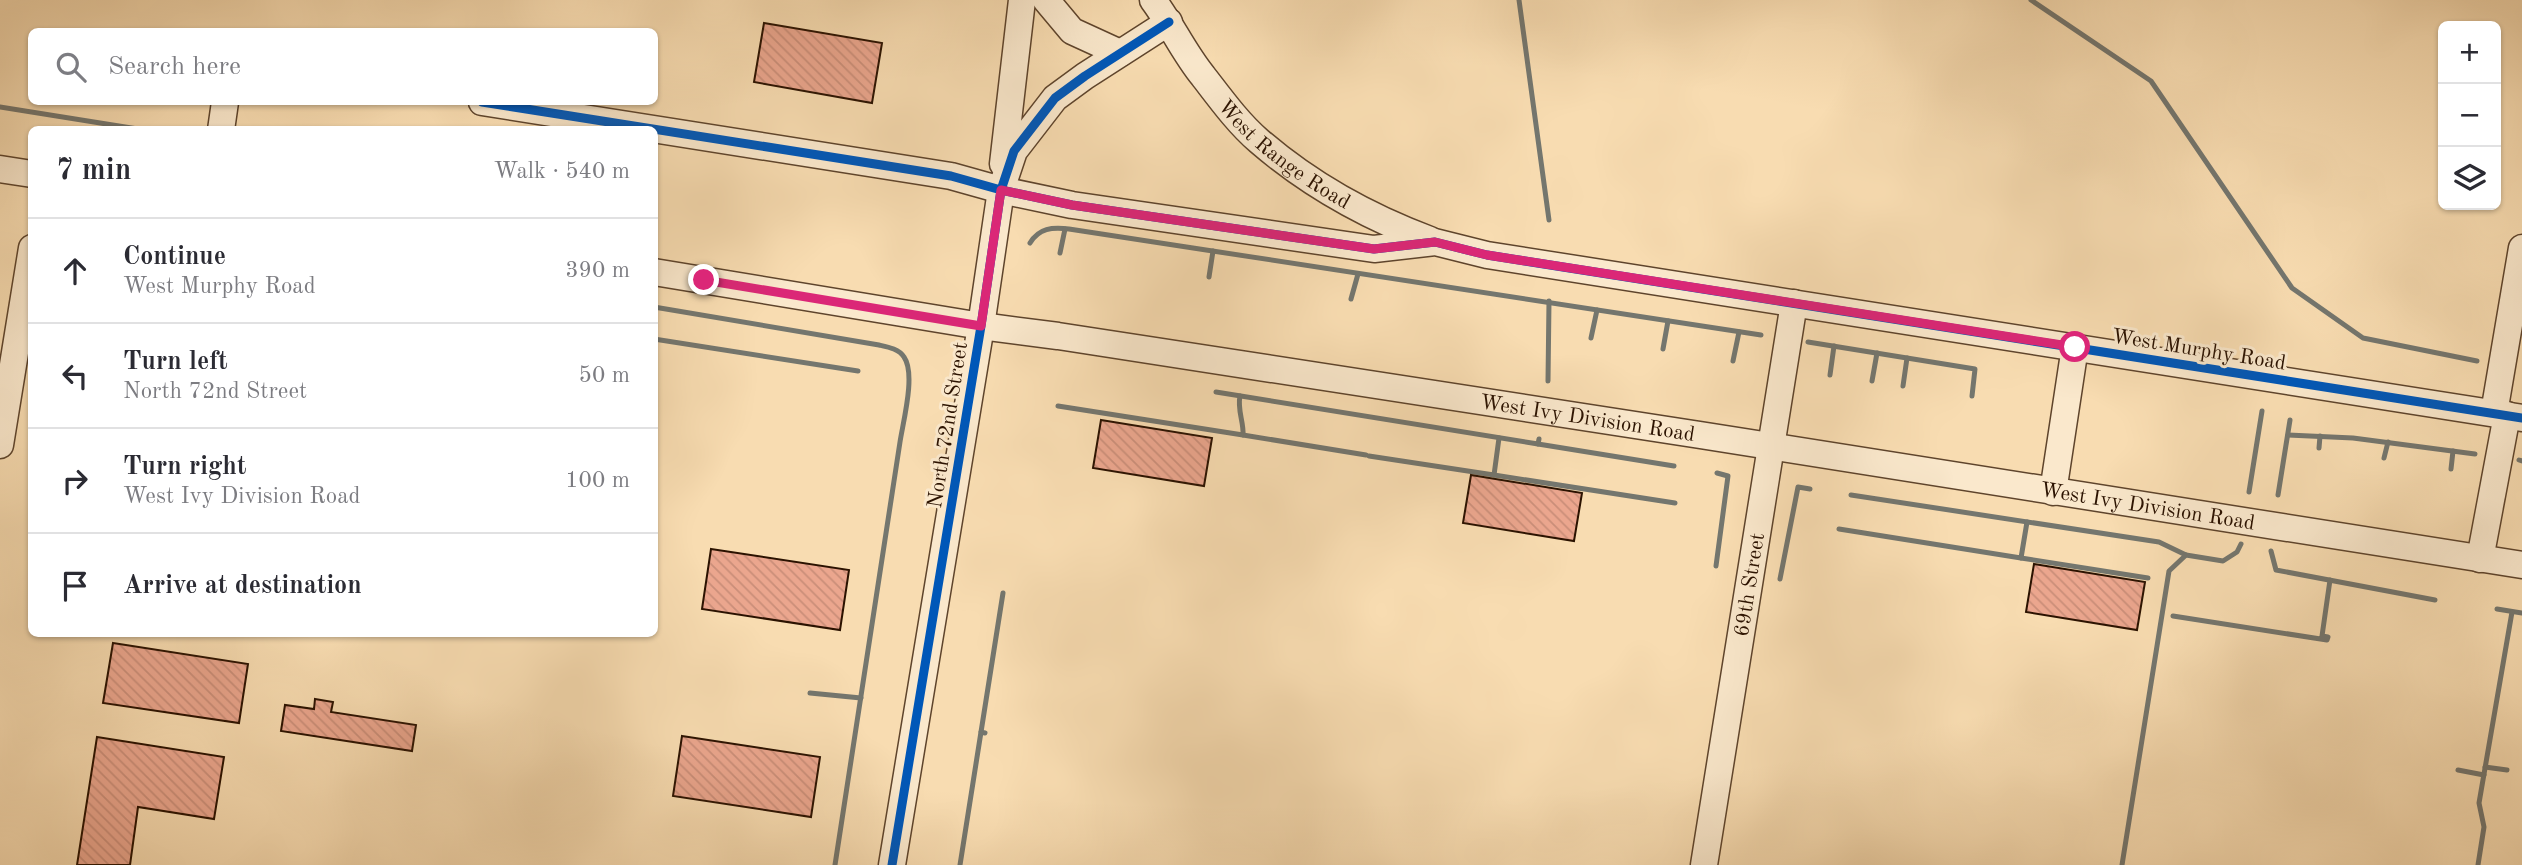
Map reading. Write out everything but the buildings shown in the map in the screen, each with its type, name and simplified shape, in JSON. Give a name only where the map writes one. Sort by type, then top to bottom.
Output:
[{"type":"street","points":[[1001,190],[1022,0]]},
{"type":"street","points":[[1046,0],[1072,31],[1120,53]]},
{"type":"street","name":"West Range Road","points":[[1153,0],[1167,11],[1201,74],[1258,140],[1305,177],[1345,202],[1390,225],[1435,242]]},
{"type":"street","name":"North 72nd Street","points":[[892,865],[1001,190],[1014,151],[1055,99],[1120,53],[1167,11]]},
{"type":"street","points":[[222,126],[225,105]]},
{"type":"street","name":"West Murphy Road","points":[[501,105],[634,126]]},
{"type":"street","name":"West Murphy Road","points":[[658,130],[951,176],[1072,205],[1374,249],[1435,242],[1487,255],[2508,415]]},
{"type":"street","points":[[0,169],[28,173]]},
{"type":"street","points":[[2480,559],[2508,415],[2522,248]]},
{"type":"street","points":[[0,445],[28,273]]},
{"type":"street","name":"West Ivy Division Road","points":[[658,273],[981,326],[1771,446],[2522,565]]},
{"type":"street","name":"69th Street","points":[[1704,865],[1794,303]]},
{"type":"street","points":[[2053,492],[2075,347]]},
{"type":"waterway","points":[[1519,0],[1549,220]]},
{"type":"waterway","points":[[2031,0],[2151,81],[2292,288],[2363,338],[2477,361]]},
{"type":"waterway","points":[[0,107],[119,126]]},
{"type":"waterway","points":[[1060,253],[1065,229]]},
{"type":"waterway","points":[[1030,243],[1046,230],[1069,229],[1761,335]]},
{"type":"waterway","points":[[1209,277],[1213,251]]},
{"type":"waterway","points":[[1351,299],[1358,274]]},
{"type":"waterway","points":[[1548,381],[1549,301]]},
{"type":"waterway","points":[[658,308],[882,346],[899,352],[907,365],[908,398],[835,865]]},
{"type":"waterway","points":[[1591,338],[1597,310]]},
{"type":"waterway","points":[[1663,349],[1668,321]]},
{"type":"waterway","points":[[1733,361],[1739,332]]},
{"type":"waterway","points":[[658,340],[858,371]]},
{"type":"waterway","points":[[1808,342],[1975,369],[1972,396]]},
{"type":"waterway","points":[[1830,375],[1834,346]]},
{"type":"waterway","points":[[1872,381],[1877,353]]},
{"type":"waterway","points":[[1903,386],[1907,358]]},
{"type":"waterway","points":[[1216,392],[1538,444]]},
{"type":"waterway","points":[[1058,406],[1243,435],[1240,396]]},
{"type":"waterway","points":[[2249,492],[2262,411]]},
{"type":"waterway","points":[[2278,495],[2290,420]]},
{"type":"waterway","points":[[1243,435],[1366,455]]},
{"type":"waterway","points":[[2288,435],[2353,438],[2475,454]]},
{"type":"waterway","points":[[2319,448],[2320,436]]},
{"type":"waterway","points":[[1369,456],[1494,475],[1499,438]]},
{"type":"waterway","points":[[1539,439],[1538,444],[1674,466]]},
{"type":"waterway","points":[[2384,458],[2388,442]]},
{"type":"waterway","points":[[2451,469],[2453,451]]},
{"type":"waterway","points":[[1716,566],[1728,476],[1717,473]]},
{"type":"waterway","points":[[1494,475],[1675,503]]},
{"type":"waterway","points":[[1780,579],[1798,487],[1810,489]]},
{"type":"waterway","points":[[1851,495],[2159,542],[2186,555]]},
{"type":"waterway","points":[[1839,529],[2021,558],[2027,522]]},
{"type":"waterway","points":[[2122,865],[2169,571],[2186,555],[2223,561],[2237,552],[2241,544]]},
{"type":"waterway","points":[[2271,551],[2276,570],[2435,600]]},
{"type":"waterway","points":[[2021,558],[2148,578]]},
{"type":"waterway","points":[[2173,616],[2327,640],[2328,637],[2322,636],[2330,580]]},
{"type":"waterway","points":[[985,733],[981,732],[1003,593]]},
{"type":"waterway","points":[[2497,609],[2522,613]]},
{"type":"waterway","points":[[2478,865],[2484,827],[2479,803],[2512,612]]},
{"type":"waterway","points":[[810,693],[861,698]]},
{"type":"waterway","points":[[960,865],[981,732]]},
{"type":"waterway","points":[[2485,767],[2507,770]]},
{"type":"waterway","points":[[2458,770],[2484,775]]},
{"type":"cycle path","points":[[892,865],[1001,190],[1014,151],[1055,98],[1169,22]]},
{"type":"cycle path","points":[[501,105],[634,126]]},
{"type":"cycle path","points":[[658,130],[951,176],[1072,205],[1374,249],[1435,242],[1487,255],[2522,418]]},
{"type":"route","points":[[704,280],[981,326],[1001,190],[1072,205],[1374,249],[1435,242],[1487,255],[2075,347]]}]
